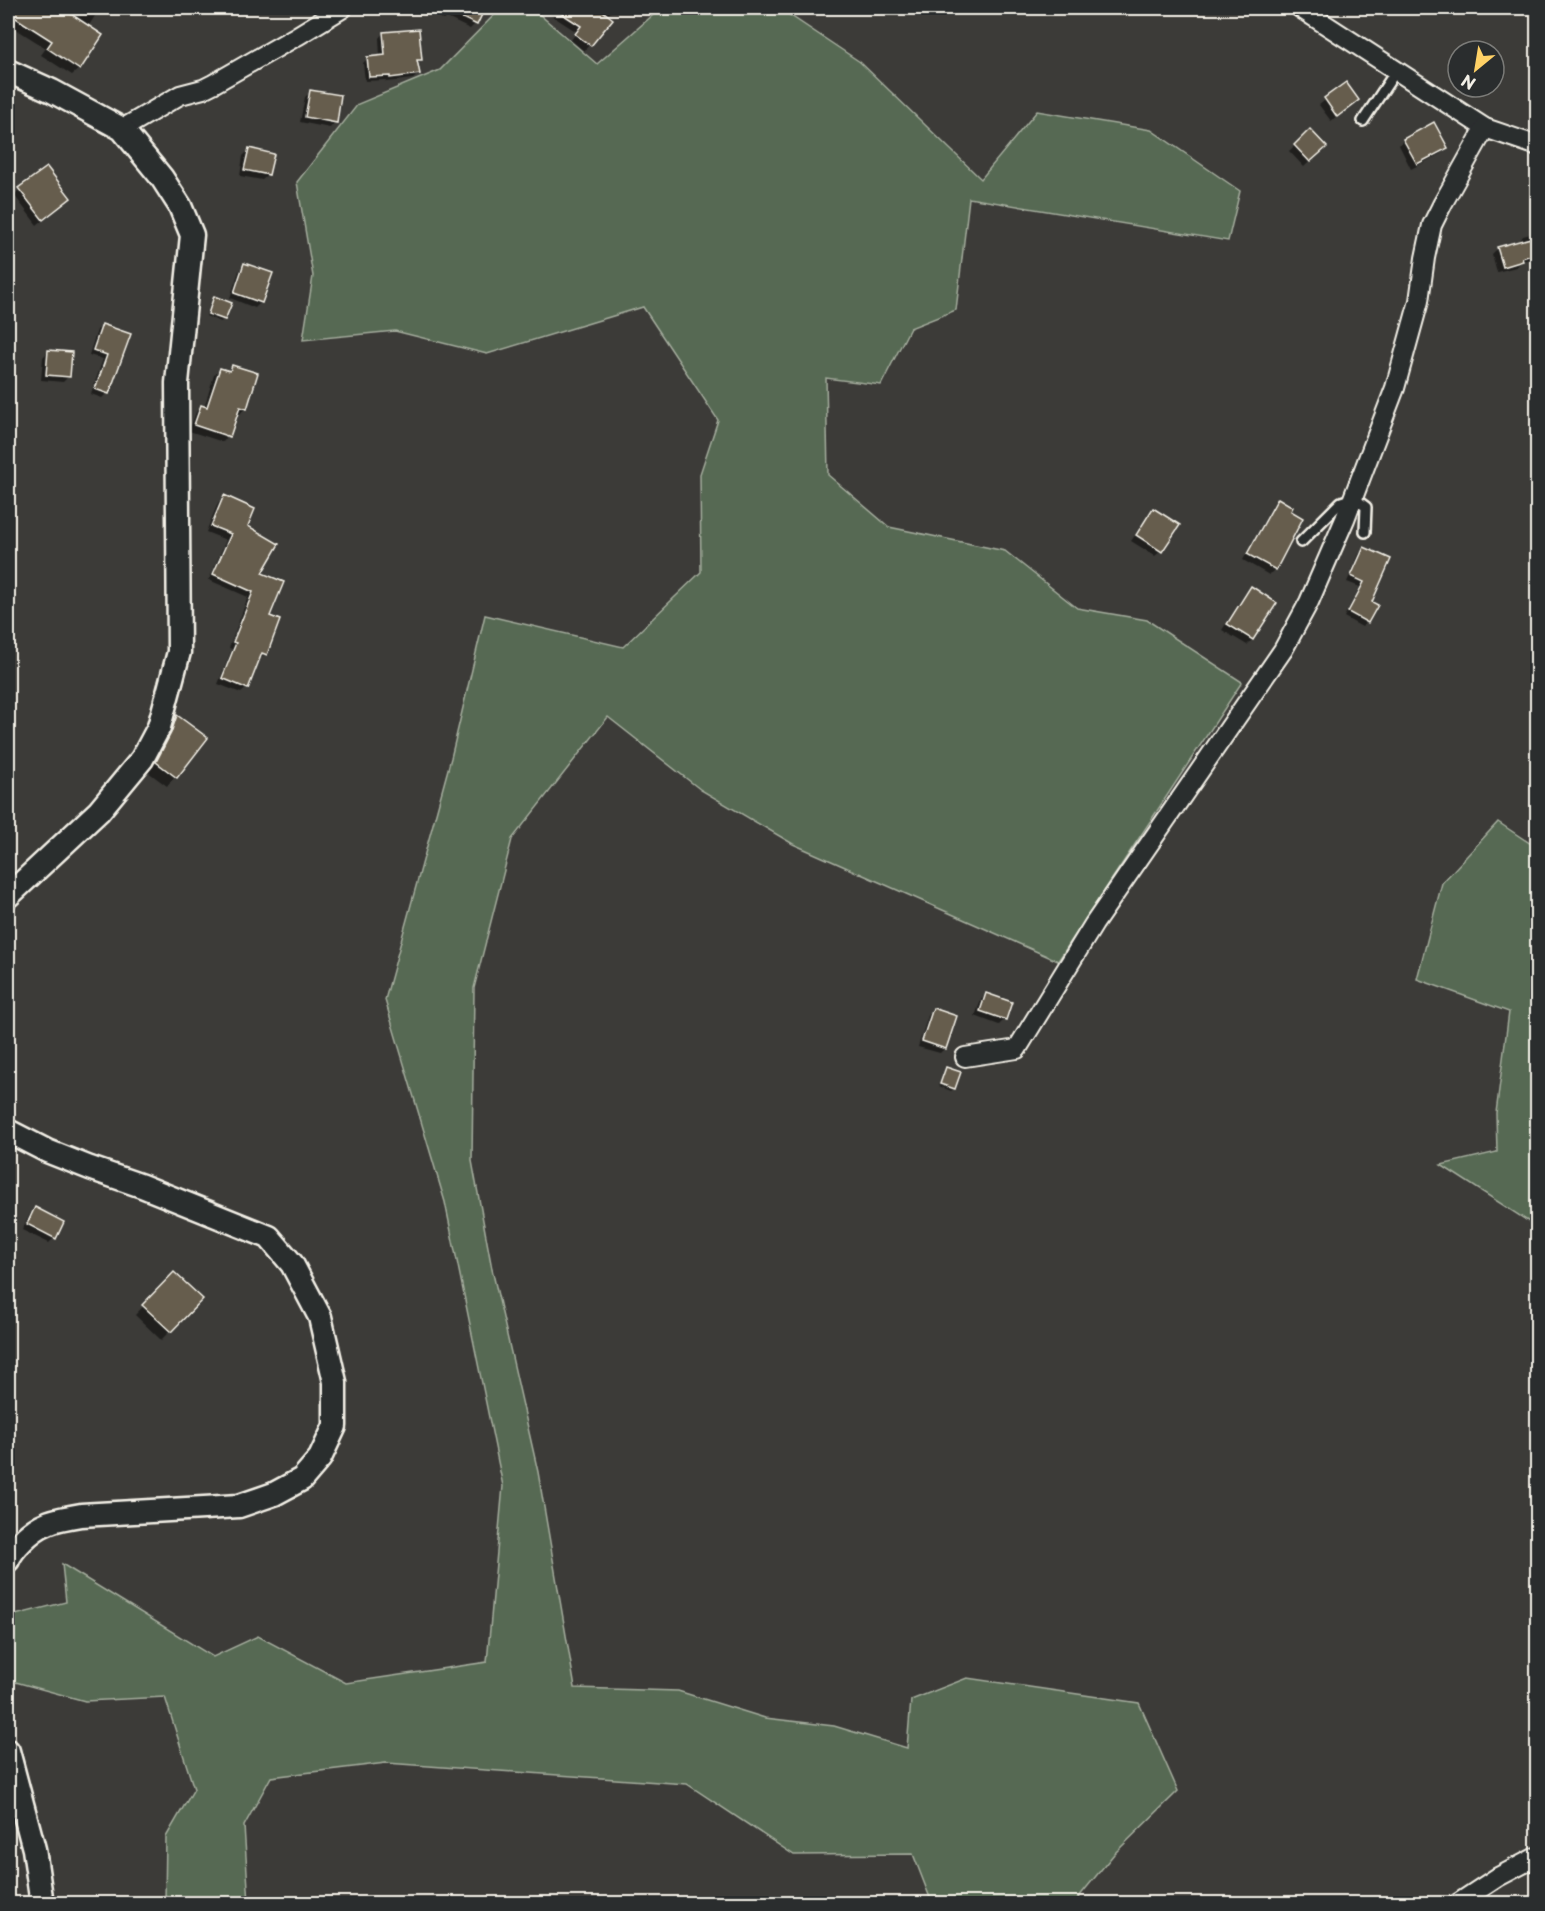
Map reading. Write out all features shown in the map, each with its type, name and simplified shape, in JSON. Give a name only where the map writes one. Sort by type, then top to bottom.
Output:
[{"type":"street","points":[[122,129],[180,95],[213,84],[343,8]]},
{"type":"street","points":[[1300,8],[1485,128],[1538,146]]},
{"type":"street","points":[[8,71],[52,91],[122,129],[162,178],[180,206],[192,235],[177,383],[178,652],[159,727],[142,759],[99,810],[8,896]]},
{"type":"street","points":[[965,1057],[1017,1049],[1100,915],[1283,650],[1309,602],[1354,498],[1395,388],[1419,301],[1432,225],[1485,128]]},
{"type":"street","points":[[8,1131],[47,1151],[269,1237],[292,1264],[320,1317],[335,1382],[335,1426],[321,1458],[302,1479],[274,1494],[239,1506],[81,1515],[56,1519],[34,1529],[10,1553],[8,1560]]},
{"type":"street","points":[[8,1751],[34,1850],[42,1904]]},
{"type":"street","points":[[1457,1904],[1498,1877],[1538,1856]]},
{"type":"lane","points":[[1364,121],[1396,71]]},
{"type":"lane","points":[[1301,542],[1341,502],[1354,498],[1366,507],[1365,532]]},
{"type":"green space","points":[[501,8],[532,8],[597,64],[661,8],[779,8],[860,62],[981,179],[1037,111],[1151,130],[1240,191],[1228,241],[969,198],[956,310],[910,328],[881,385],[826,378],[828,475],[889,527],[1005,551],[1077,608],[1147,620],[1242,682],[1058,961],[793,844],[701,790],[608,717],[512,839],[474,988],[472,1161],[492,1269],[538,1472],[575,1688],[678,1691],[765,1718],[834,1726],[907,1748],[911,1700],[967,1678],[1139,1703],[1178,1791],[1114,1854],[1074,1903],[932,1903],[913,1854],[794,1855],[687,1784],[386,1763],[271,1777],[244,1826],[249,1903],[165,1903],[166,1837],[194,1789],[165,1697],[85,1701],[8,1680],[11,1616],[66,1602],[62,1564],[213,1657],[258,1636],[346,1683],[487,1662],[503,1486],[445,1202],[385,1000],[451,758],[485,615],[623,647],[701,572],[700,474],[718,420],[643,307],[487,354],[395,331],[303,340],[313,276],[297,182],[358,104],[440,70]]},
{"type":"green space","points":[[1498,822],[1537,848],[1537,1227],[1441,1165],[1497,1152],[1496,1113],[1509,1012],[1417,979],[1442,883]]},
{"type":"building","points":[[8,8],[62,8],[103,35],[80,70],[47,48],[52,41],[8,13]]},
{"type":"building","points":[[442,8],[485,8],[477,25]]},
{"type":"building","points":[[553,8],[599,8],[613,19],[591,46],[575,34],[581,26]]},
{"type":"building","points":[[419,29],[422,60],[417,60],[420,74],[390,78],[390,76],[369,77],[367,57],[385,55],[383,32]]},
{"type":"building","points":[[1346,82],[1359,100],[1337,117],[1324,98]]},
{"type":"building","points":[[310,90],[341,95],[337,123],[305,117]]},
{"type":"building","points":[[1434,122],[1448,148],[1417,164],[1403,139]]},
{"type":"building","points":[[1310,129],[1327,147],[1310,162],[1294,145]]},
{"type":"building","points":[[249,148],[274,154],[269,175],[244,170]]},
{"type":"building","points":[[47,167],[71,198],[43,220],[18,188]]},
{"type":"building","points":[[1538,236],[1538,253],[1522,258],[1523,261],[1503,267],[1497,247]]},
{"type":"building","points":[[244,263],[273,273],[262,303],[234,293]]},
{"type":"building","points":[[214,296],[232,303],[225,320],[208,314]]},
{"type":"building","points":[[102,324],[131,334],[109,394],[95,389],[107,355],[93,350]]},
{"type":"building","points":[[48,350],[72,352],[70,377],[46,375]]},
{"type":"building","points":[[232,365],[258,373],[247,409],[240,407],[230,437],[194,425],[201,405],[207,407],[220,368],[230,371]]},
{"type":"building","points":[[224,495],[255,509],[248,526],[279,544],[262,573],[284,582],[270,616],[280,620],[267,655],[262,653],[248,689],[222,678],[236,643],[233,642],[253,592],[213,574],[231,534],[211,526]]},
{"type":"building","points":[[1278,498],[1293,507],[1291,511],[1303,518],[1276,570],[1247,554]]},
{"type":"building","points":[[1153,508],[1180,525],[1162,552],[1136,535]]},
{"type":"building","points":[[1364,547],[1391,559],[1372,602],[1378,605],[1368,623],[1348,612],[1364,582],[1351,576]]},
{"type":"building","points":[[1251,586],[1277,603],[1253,640],[1227,624]]},
{"type":"building","points":[[177,715],[208,738],[177,778],[156,762],[171,733]]},
{"type":"building","points":[[986,993],[1012,1002],[1006,1020],[980,1011]]},
{"type":"building","points":[[933,1008],[957,1016],[946,1049],[922,1041]]},
{"type":"building","points":[[946,1067],[961,1072],[955,1089],[940,1084]]},
{"type":"building","points":[[35,1207],[64,1222],[56,1239],[27,1224]]},
{"type":"building","points":[[174,1272],[203,1299],[171,1332],[142,1305]]}]
